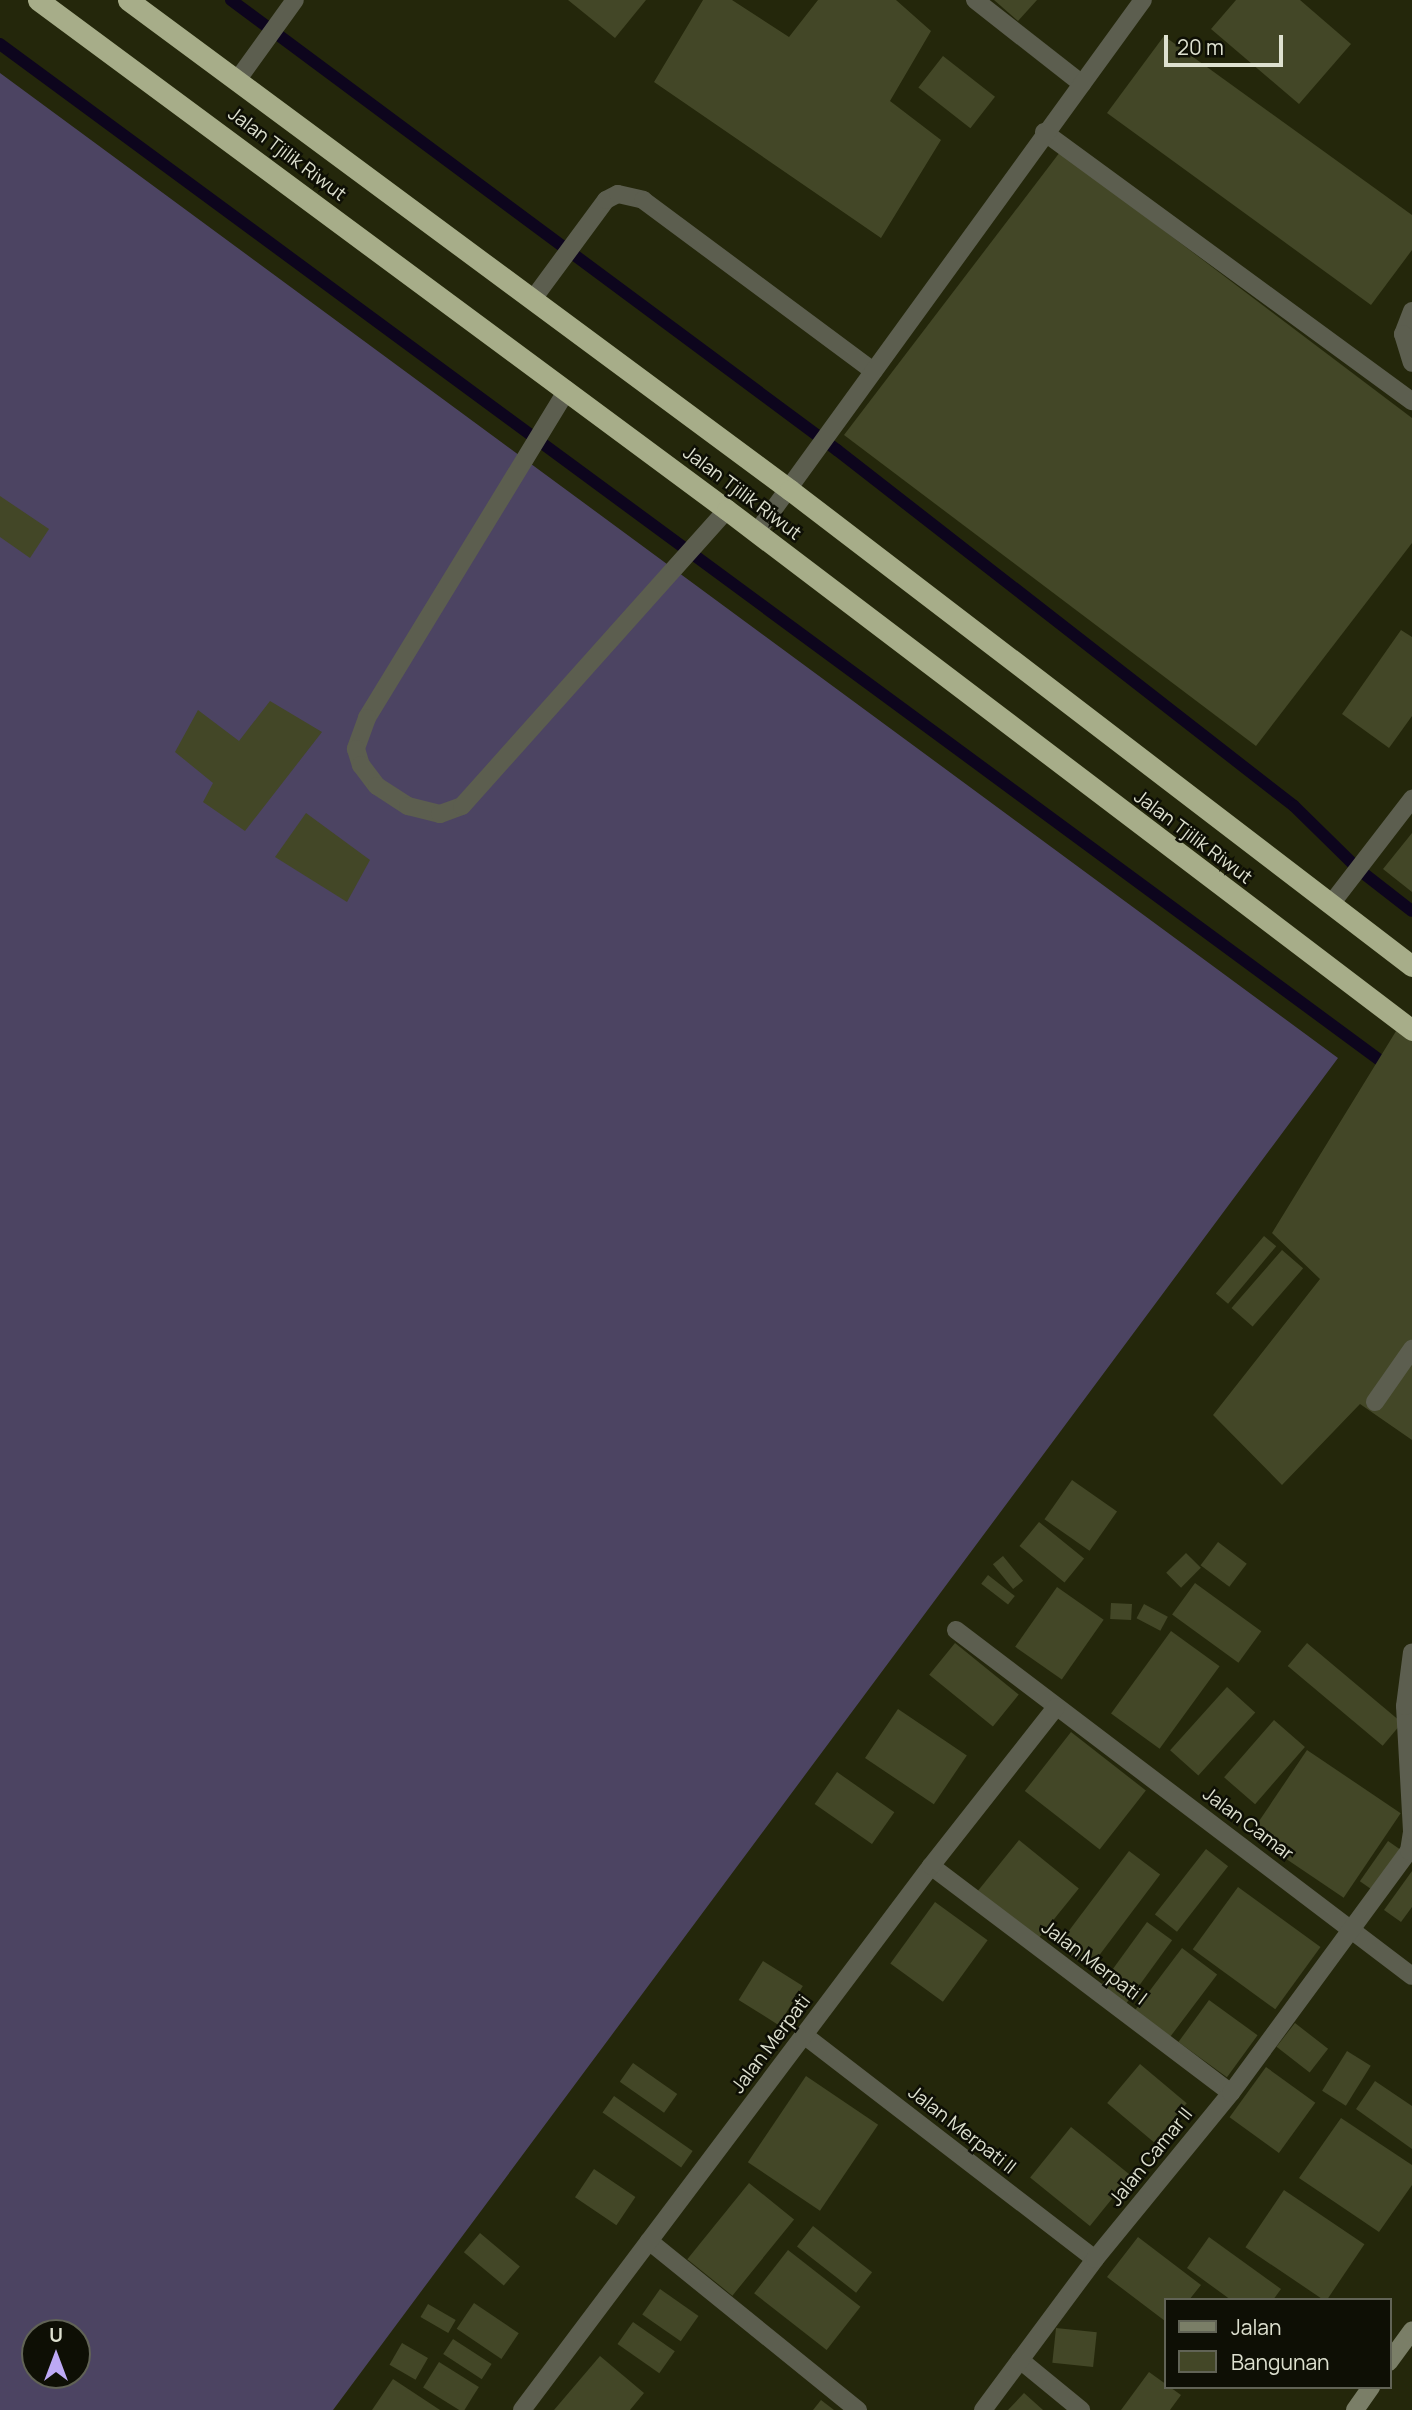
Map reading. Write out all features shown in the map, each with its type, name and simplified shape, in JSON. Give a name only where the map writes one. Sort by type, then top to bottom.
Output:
[{"type":"highway","name":"Jalan Tjilik Riwut","points":[[38,0],[757,532],[1412,1030]]},
{"type":"highway","name":"Jalan Tjilik Riwut","points":[[128,0],[790,490],[1412,967]]},
{"type":"main road","points":[[1391,2359],[1412,2330]]},
{"type":"main road","points":[[1355,2410],[1370,2389]]},
{"type":"street","points":[[238,79],[295,0]]},
{"type":"street","points":[[975,0],[1082,84]]},
{"type":"street","points":[[757,532],[790,490],[1044,132],[1143,0]]},
{"type":"street","points":[[1044,132],[1412,401]]},
{"type":"street","points":[[534,299],[606,200],[618,194],[643,200],[873,371]]},
{"type":"street","points":[[1396,390],[1412,364],[1403,334],[1412,311]]},
{"type":"street","points":[[567,390],[367,718],[356,749],[361,765],[377,786],[408,806],[439,814],[462,806],[727,510]]},
{"type":"street","points":[[1331,904],[1412,799]]},
{"type":"street","points":[[1375,1402],[1412,1349]]},
{"type":"street","name":"Jalan Camar","points":[[956,1630],[1412,1976]]},
{"type":"street","name":"Jalan Camar II","points":[[983,2410],[1095,2259],[1231,2093],[1409,1851],[1412,1831],[1405,1706],[1412,1652]]},
{"type":"street","name":"Jalan Merpati","points":[[529,2408],[649,2241],[931,1866],[1056,1707]]},
{"type":"street","name":"Jalan Merpati I","points":[[931,1866],[1231,2093]]},
{"type":"street","name":"Jalan Merpati II","points":[[804,2035],[1095,2259]]},
{"type":"street","points":[[649,2241],[858,2410]]},
{"type":"street","points":[[1020,2360],[1081,2410]]},
{"type":"shaded area","points":[[0,73],[1338,1058],[333,2410],[0,2410]]},
{"type":"building","points":[[568,0],[646,0],[615,38]]},
{"type":"building","points":[[703,0],[732,0],[789,37],[818,0],[896,0],[931,31],[890,101],[941,140],[881,238],[654,82]]},
{"type":"building","points":[[994,0],[1037,0],[1018,21]]},
{"type":"building","points":[[1236,0],[1300,0],[1351,44],[1299,104],[1211,29]]},
{"type":"building","points":[[1164,36],[1412,215],[1412,250],[1371,305],[1107,113]]},
{"type":"building","points":[[943,56],[995,97],[970,128],[918,88]]},
{"type":"building","points":[[1060,152],[1412,418],[1412,543],[1256,746],[844,435]]},
{"type":"building","points":[[0,496],[49,529],[30,558],[0,537]]},
{"type":"building","points":[[1401,630],[1412,637],[1412,716],[1389,748],[1342,714]]},
{"type":"building","points":[[270,701],[322,732],[245,831],[203,802],[213,783],[175,752],[198,710],[239,741]]},
{"type":"building","points":[[306,813],[370,860],[347,902],[275,857]]},
{"type":"building","points":[[1412,833],[1412,892],[1383,869]]},
{"type":"building","points":[[1401,1023],[1412,1031],[1412,1440],[1360,1404],[1282,1485],[1213,1415],[1320,1279],[1272,1233]]},
{"type":"building","points":[[1264,1236],[1276,1246],[1228,1304],[1216,1293]]},
{"type":"building","points":[[1282,1250],[1303,1268],[1253,1326],[1231,1308]]},
{"type":"building","points":[[1072,1480],[1117,1512],[1090,1551],[1044,1519]]},
{"type":"building","points":[[1039,1522],[1084,1559],[1065,1583],[1019,1546]]},
{"type":"building","points":[[1218,1542],[1247,1564],[1229,1587],[1201,1565]]},
{"type":"building","points":[[1186,1553],[1201,1568],[1181,1588],[1166,1573]]},
{"type":"building","points":[[1003,1556],[1023,1581],[1013,1589],[993,1564]]},
{"type":"building","points":[[988,1575],[1015,1596],[1008,1605],[981,1584]]},
{"type":"building","points":[[1195,1583],[1261,1631],[1238,1663],[1172,1615]]},
{"type":"building","points":[[1057,1587],[1104,1620],[1062,1679],[1015,1647]]},
{"type":"building","points":[[1111,1603],[1132,1604],[1131,1620],[1110,1619]]},
{"type":"building","points":[[1144,1604],[1168,1617],[1160,1631],[1136,1618]]},
{"type":"building","points":[[1171,1631],[1220,1666],[1160,1749],[1111,1714]]},
{"type":"building","points":[[955,1643],[1019,1695],[993,1726],[929,1675]]},
{"type":"building","points":[[1307,1643],[1402,1723],[1383,1746],[1288,1666]]},
{"type":"building","points":[[1227,1687],[1255,1712],[1198,1776],[1170,1750]]},
{"type":"building","points":[[898,1709],[967,1755],[934,1804],[865,1758]]},
{"type":"building","points":[[1274,1720],[1305,1747],[1255,1804],[1224,1777]]},
{"type":"building","points":[[1071,1732],[1146,1790],[1100,1850],[1025,1791]]},
{"type":"building","points":[[1307,1750],[1401,1813],[1344,1898],[1250,1835]]},
{"type":"building","points":[[837,1772],[894,1812],[872,1844],[815,1804]]},
{"type":"building","points":[[1019,1840],[1079,1888],[1034,1944],[974,1895]]},
{"type":"building","points":[[1388,1841],[1405,1853],[1377,1893],[1360,1881]]},
{"type":"building","points":[[1206,1849],[1228,1866],[1177,1932],[1155,1914]]},
{"type":"building","points":[[1129,1851],[1160,1874],[1089,1969],[1058,1945]]},
{"type":"building","points":[[1412,1871],[1412,1907],[1401,1922],[1384,1910]]},
{"type":"building","points":[[1238,1887],[1321,1947],[1275,2009],[1193,1949]]},
{"type":"building","points":[[935,1902],[988,1940],[943,2002],[890,1963]]},
{"type":"building","points":[[1147,1922],[1172,1940],[1126,2004],[1101,1986]]},
{"type":"building","points":[[1182,1948],[1217,1974],[1170,2038],[1134,2011]]},
{"type":"building","points":[[763,1961],[803,1986],[778,2025],[739,2000]]},
{"type":"building","points":[[1209,2000],[1258,2035],[1227,2077],[1178,2042]]},
{"type":"building","points":[[1295,2023],[1328,2049],[1310,2072],[1277,2047]]},
{"type":"building","points":[[1347,2051],[1371,2066],[1346,2106],[1322,2091]]},
{"type":"building","points":[[633,2063],[677,2094],[664,2113],[620,2082]]},
{"type":"building","points":[[1140,2064],[1187,2103],[1154,2142],[1107,2103]]},
{"type":"building","points":[[1266,2067],[1315,2103],[1279,2153],[1230,2117]]},
{"type":"building","points":[[806,2076],[878,2125],[820,2211],[748,2162]]},
{"type":"building","points":[[1375,2081],[1412,2106],[1412,2149],[1356,2109]]},
{"type":"building","points":[[614,2096],[693,2151],[681,2167],[603,2112]]},
{"type":"building","points":[[1341,2118],[1412,2165],[1412,2185],[1379,2232],[1299,2178]]},
{"type":"building","points":[[1071,2127],[1131,2175],[1090,2226],[1030,2178]]},
{"type":"building","points":[[594,2169],[635,2197],[616,2225],[575,2197]]},
{"type":"building","points":[[749,2183],[794,2220],[732,2296],[687,2259]]},
{"type":"building","points":[[1284,2190],[1364,2244],[1328,2298],[1321,2298],[1245,2247]]},
{"type":"building","points":[[813,2226],[872,2272],[856,2293],[797,2246]]},
{"type":"building","points":[[480,2233],[520,2266],[504,2286],[464,2252]]},
{"type":"building","points":[[1138,2237],[1201,2285],[1191,2298],[1164,2298],[1164,2320],[1107,2277]]},
{"type":"building","points":[[1209,2237],[1281,2289],[1274,2298],[1228,2298],[1187,2268]]},
{"type":"building","points":[[788,2250],[860,2307],[827,2350],[754,2293]]},
{"type":"building","points":[[660,2289],[699,2316],[681,2341],[642,2314]]},
{"type":"building","points":[[474,2303],[519,2333],[501,2359],[457,2329]]},
{"type":"building","points":[[428,2304],[456,2320],[448,2333],[420,2317]]},
{"type":"building","points":[[633,2322],[675,2351],[659,2373],[618,2344]]},
{"type":"building","points":[[1056,2328],[1097,2332],[1093,2367],[1052,2363]]},
{"type":"building","points":[[453,2339],[492,2364],[482,2379],[443,2354]]},
{"type":"building","points":[[402,2343],[428,2358],[415,2380],[389,2365]]},
{"type":"building","points":[[600,2356],[644,2393],[630,2410],[554,2410]]},
{"type":"building","points":[[439,2362],[479,2387],[464,2410],[459,2410],[423,2387]]},
{"type":"building","points":[[1149,2372],[1164,2383],[1164,2389],[1173,2389],[1181,2395],[1170,2410],[1121,2410]]},
{"type":"building","points":[[393,2379],[440,2410],[372,2410]]},
{"type":"building","points":[[1024,2393],[1043,2410],[1008,2410]]},
{"type":"building","points":[[821,2400],[834,2410],[813,2410]]},
{"type":"waterway","points":[[231,0],[837,450],[1294,806],[1358,869],[1412,911]]},
{"type":"waterway","points":[[0,44],[1412,1084]]}]
